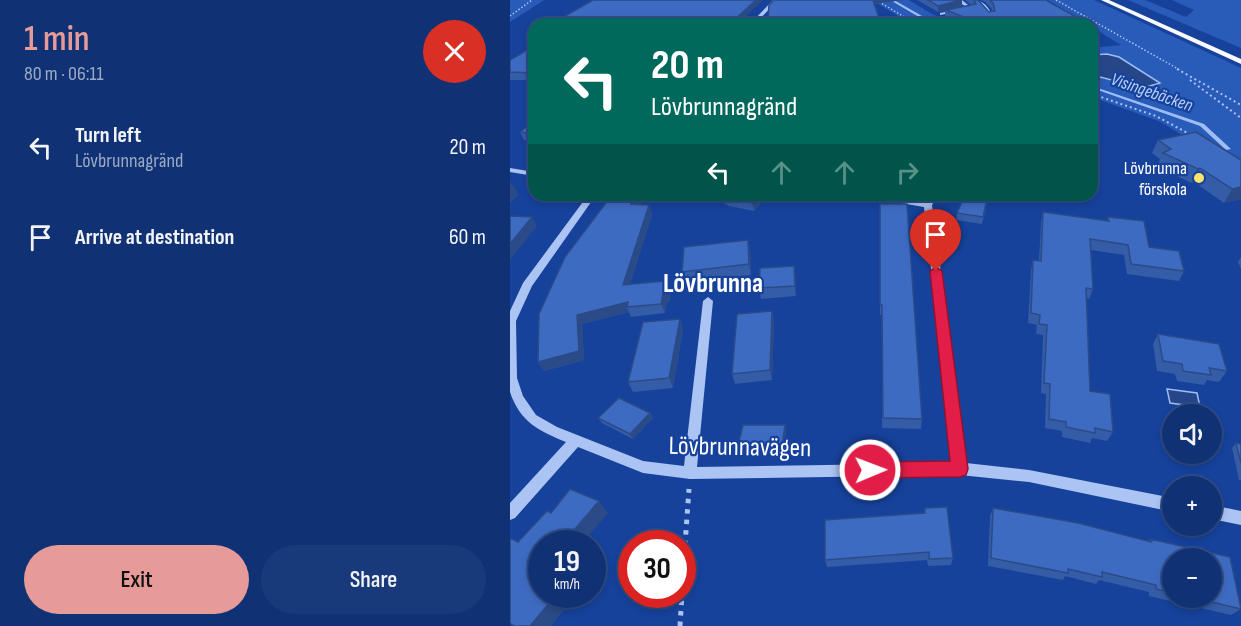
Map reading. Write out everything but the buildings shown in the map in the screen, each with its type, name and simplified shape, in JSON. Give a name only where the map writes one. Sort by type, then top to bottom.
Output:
[{"type":"main road","points":[[1104,0],[1241,62]]},
{"type":"main road","points":[[1113,0],[1144,18]]},
{"type":"street","points":[[758,18],[776,0]]},
{"type":"street","points":[[942,14],[971,9],[959,0]]},
{"type":"street","points":[[975,0],[985,7],[990,15]]},
{"type":"street","points":[[510,171],[528,173]]},
{"type":"street","name":"Lövbrunnavägen","points":[[588,201],[527,285],[511,321],[511,378],[518,398],[532,419],[552,431],[644,467],[690,473],[960,469],[1029,476],[1162,503]]},
{"type":"street","points":[[931,201],[960,469]]},
{"type":"street","points":[[690,473],[708,301]]},
{"type":"street","points":[[510,513],[576,441]]},
{"type":"street","points":[[1222,514],[1241,518]]},
{"type":"path","points":[[510,16],[532,0]]},
{"type":"path","points":[[876,0],[906,18]]},
{"type":"path","points":[[1056,0],[1087,18]]},
{"type":"path","points":[[1098,24],[1241,105]]},
{"type":"path","points":[[1180,72],[1241,118]]},
{"type":"path","points":[[1098,96],[1156,116],[1195,137]]},
{"type":"path","points":[[686,530],[690,473]]},
{"type":"path","points":[[680,626],[681,608]]},
{"type":"shaded area","points":[[510,0],[544,0],[510,22]]},
{"type":"shaded area","points":[[872,0],[909,0],[942,18],[901,18]]},
{"type":"shaded area","points":[[1048,0],[1094,0],[1241,68],[1241,172],[1161,122],[1098,99],[1098,47],[1121,45],[1098,31],[1098,18],[1077,18]]},
{"type":"shaded area","points":[[1128,0],[1145,0],[1186,17],[1194,10],[1172,0],[1241,0],[1241,48]]},
{"type":"shaded area","points":[[1098,55],[1119,57],[1160,83],[1143,88],[1098,77]]},
{"type":"shaded area","points":[[1167,389],[1197,393],[1199,404],[1178,404],[1170,403]]},
{"type":"waterway","name":"Visingebäcken","points":[[892,0],[924,18]]},
{"type":"waterway","name":"Visingebäcken","points":[[1098,89],[1202,125],[1228,149]]},
{"type":"place","name":"Lövbrunna förskola","points":[[1199,178]]},
{"type":"district","name":"Lövbrunna","points":[[713,283]]},
{"type":"route","points":[[870,470],[960,469],[936,271]]}]
